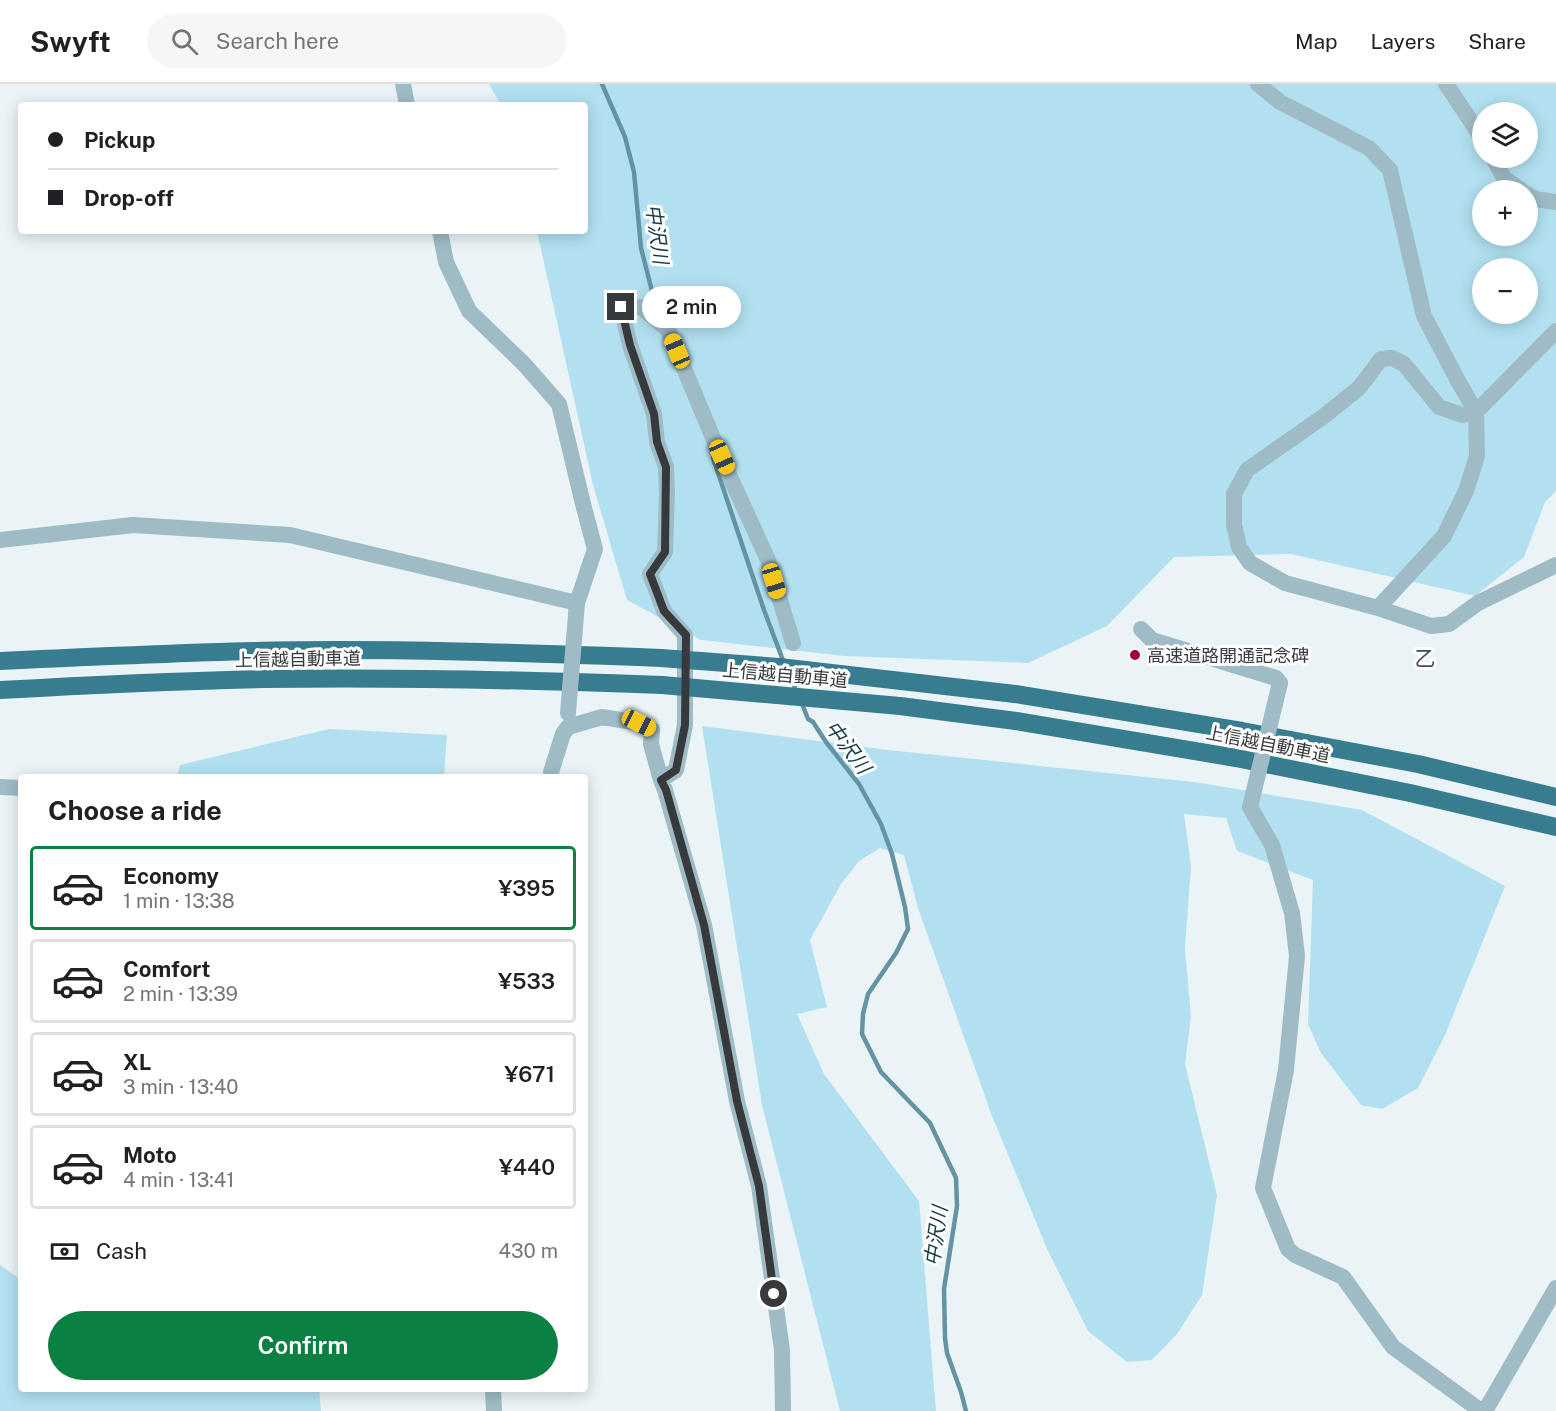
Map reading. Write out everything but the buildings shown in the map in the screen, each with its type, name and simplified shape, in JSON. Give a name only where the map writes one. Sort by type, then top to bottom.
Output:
[{"type":"highway","name":"上信越自動車道","points":[[0,661],[257,651],[407,651],[661,658],[801,670],[1015,693],[1242,731],[1406,762],[1556,797]]},
{"type":"highway","name":"上信越自動車道","points":[[0,690],[263,679],[536,681],[662,685],[900,706],[1016,721],[1247,760],[1410,793],[1556,827]]},
{"type":"street","points":[[403,84],[406,102]]},
{"type":"street","points":[[1258,84],[1281,102],[1369,148],[1390,170],[1424,316],[1456,379],[1476,412],[1477,456],[1466,491],[1444,536],[1378,608]]},
{"type":"street","points":[[1446,84],[1472,123]]},
{"type":"street","points":[[1538,199],[1556,202]]},
{"type":"street","points":[[441,234],[446,262],[469,311],[524,364],[559,404],[595,549],[577,603],[568,713],[551,774]]},
{"type":"street","points":[[661,780],[676,770],[685,725],[686,635],[664,611],[650,574],[665,552],[666,467],[657,442],[654,414],[630,345],[621,307],[641,307],[668,330],[768,560],[793,643]]},
{"type":"street","points":[[1556,331],[1476,412],[1462,415],[1439,407],[1404,364],[1392,358],[1382,359],[1359,388],[1324,416],[1246,470],[1234,494],[1234,525],[1239,548],[1250,563],[1285,583],[1378,608],[1431,626],[1449,624],[1478,603],[1556,565]]},
{"type":"street","points":[[0,540],[133,525],[290,536],[577,603]]},
{"type":"street","points":[[1141,629],[1152,640],[1276,678],[1280,683],[1250,807],[1272,845],[1292,913],[1297,956],[1286,1070],[1263,1188],[1288,1249],[1295,1255],[1343,1277],[1392,1347],[1483,1411],[1556,1288]]},
{"type":"street","points":[[551,774],[563,734],[568,727],[602,717],[639,723],[652,730],[651,744],[704,925],[737,1101],[759,1186],[782,1350],[783,1411]]},
{"type":"street","points":[[0,787],[18,788]]},
{"type":"street","points":[[493,1392],[494,1411]]},
{"type":"shaded area","points":[[489,84],[1556,84],[1556,491],[1545,502],[1524,557],[1475,596],[1291,554],[1174,557],[1107,626],[1028,663],[844,656],[701,640],[627,600],[593,485],[538,234],[588,234],[588,102],[499,102]]},
{"type":"shaded area","points":[[702,726],[888,750],[1194,782],[1362,810],[1505,886],[1445,1035],[1418,1088],[1382,1109],[1361,1105],[1321,1053],[1308,1024],[1313,880],[1237,851],[1226,818],[1184,814],[1191,866],[1185,949],[1191,1017],[1185,1064],[1217,1195],[1202,1295],[1177,1334],[1152,1360],[1127,1362],[1088,1331],[1048,1251],[992,1116],[918,908],[904,855],[880,848],[859,861],[841,884],[810,940],[827,1007],[797,1014],[824,1074],[919,1201],[936,1411],[840,1411],[762,1105]]},
{"type":"shaded area","points":[[329,729],[447,735],[444,774],[178,774],[180,765]]},
{"type":"shaded area","points":[[0,1265],[18,1278],[18,1392],[319,1392],[321,1411],[0,1411]]},
{"type":"waterway","name":"中沢川","points":[[602,84],[625,137],[634,172],[641,248],[652,291],[663,318]]},
{"type":"waterway","name":"中沢川","points":[[713,458],[784,663]]},
{"type":"waterway","name":"中沢川","points":[[789,673],[797,693]]},
{"type":"waterway","name":"中沢川","points":[[801,701],[808,719],[813,722],[859,784],[881,824],[892,854],[905,907],[908,929],[896,953],[868,994],[863,1014],[862,1034],[881,1072],[930,1123],[956,1178],[957,1206],[944,1289],[945,1338],[947,1353],[966,1411]]},
{"type":"place","name":"高速道路開通記念碑","points":[[1135,655]]},
{"type":"district","name":"乙","points":[[1425,658]]},
{"type":"route","points":[[621,307],[630,345],[654,414],[657,442],[666,467],[665,552],[650,574],[664,611],[686,635],[685,725],[676,770],[661,780],[666,790],[704,925],[737,1101],[759,1186],[774,1294]]}]
